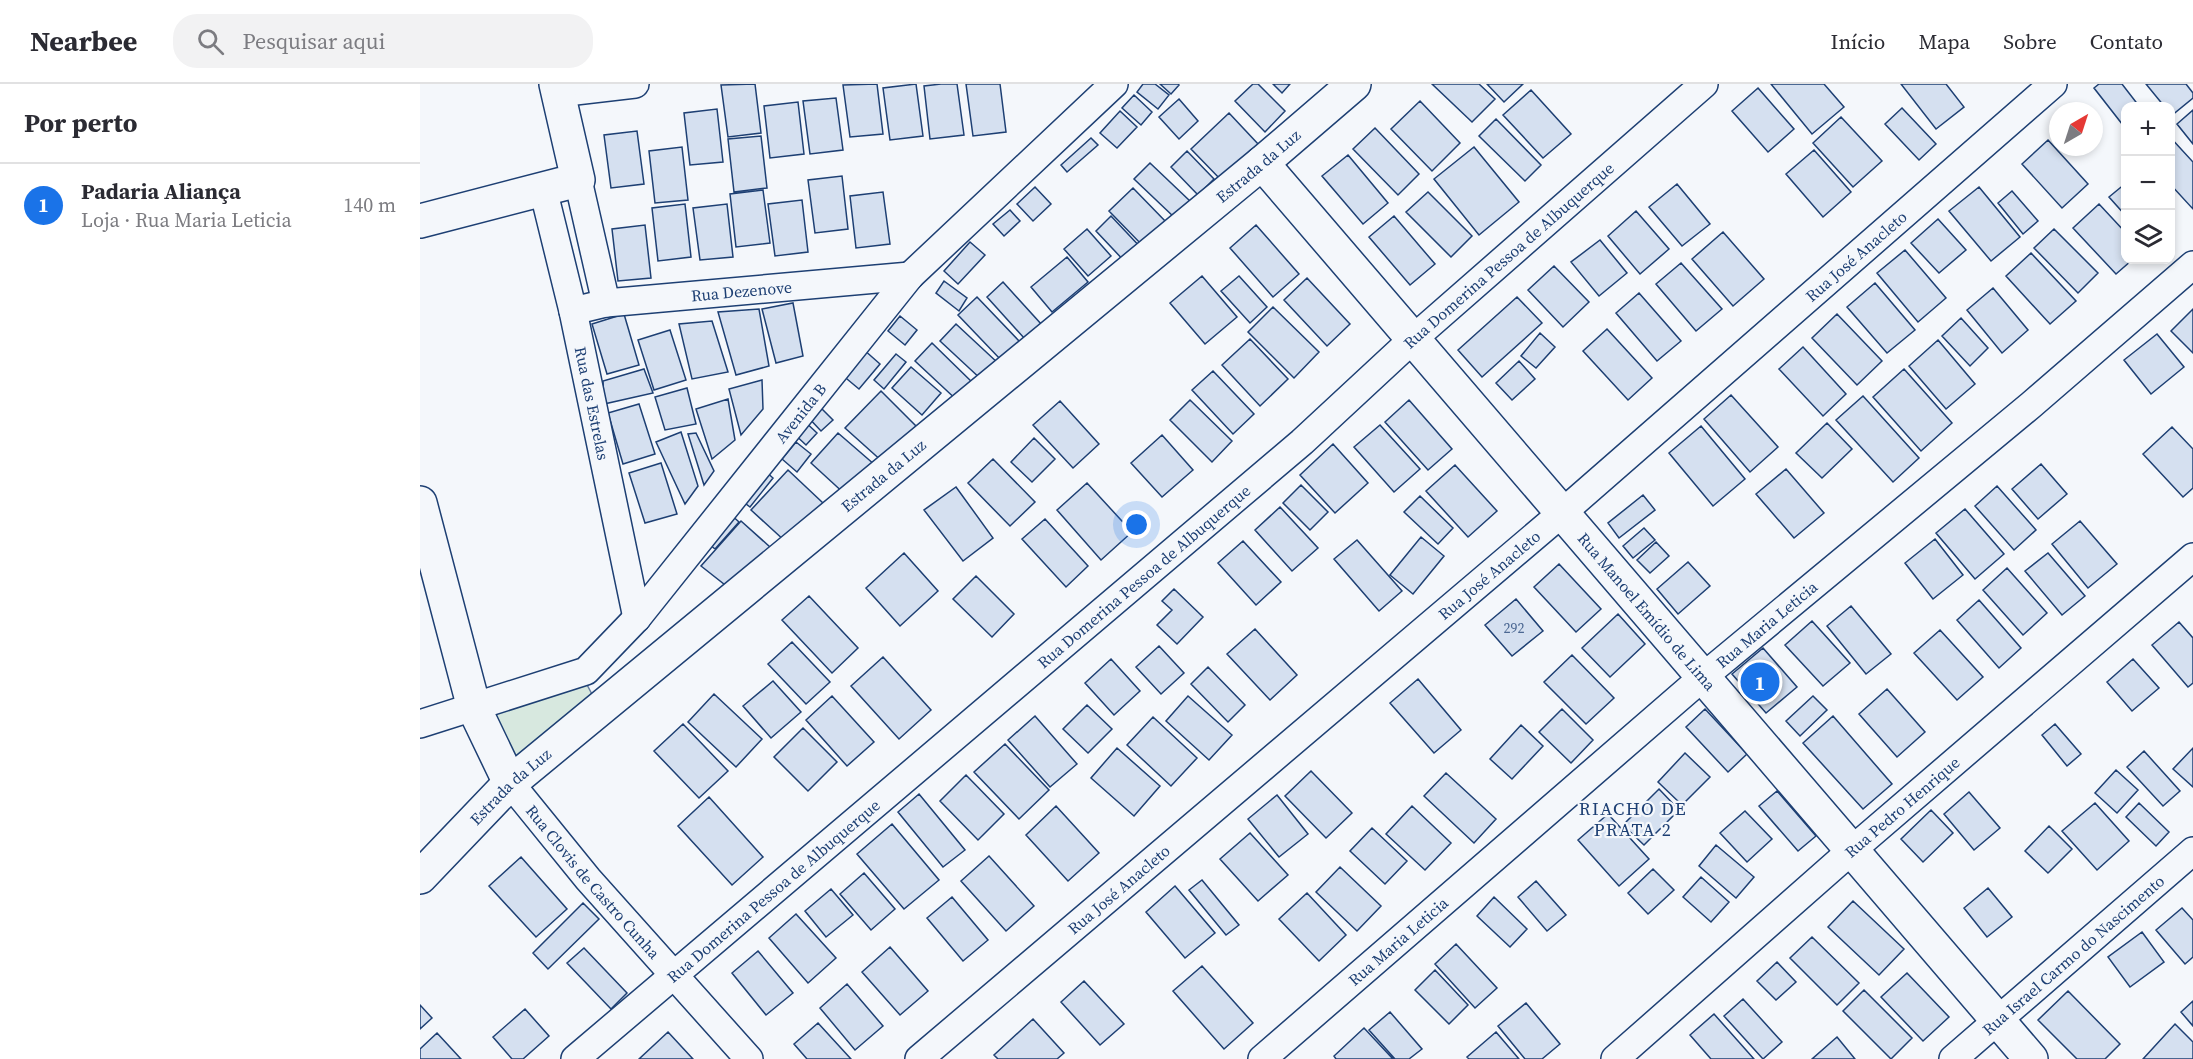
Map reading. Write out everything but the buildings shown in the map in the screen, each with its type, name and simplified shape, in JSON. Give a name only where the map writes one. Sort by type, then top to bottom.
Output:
[{"type":"street","points":[[606,303],[557,88],[635,84]]},
{"type":"street","name":"Avenida B","points":[[420,724],[586,671],[637,618],[910,276],[1114,84]]},
{"type":"street","name":"Estrada da Luz","points":[[420,877],[510,783],[1262,163],[1354,84]]},
{"type":"street","name":"Rua Domerina Pessoa de Albuquerque","points":[[576,1059],[1302,442],[1413,339],[1704,84]]},
{"type":"street","name":"Rua José Anacleto","points":[[919,1059],[1562,513],[2053,84]]},
{"type":"street","name":"Rua Manoel Emídio de Lima","points":[[1262,163],[2031,1059]]},
{"type":"street","points":[[420,221],[578,180]]},
{"type":"street","name":"Rua das Estrelas","points":[[543,189],[573,311],[637,618]]},
{"type":"street","name":"Rua Maria Leticia","points":[[1262,1059],[1703,677],[2031,405],[2193,266]]},
{"type":"street","name":"Rua Dezenove","points":[[573,311],[606,303],[910,276]]},
{"type":"street","points":[[420,503],[474,708],[510,783]]},
{"type":"street","name":"Rua Pedro Henrique","points":[[1615,1059],[1852,850],[2193,557]]},
{"type":"street","name":"Rua Clovis de Castro Cunha","points":[[510,783],[588,879],[749,1059]]},
{"type":"street","name":"Rua Israel Carmo do Nascimento","points":[[1953,1059],[2193,851]]},
{"type":"shaded area","points":[[583,677],[596,702],[510,773],[481,712]]},
{"type":"place","name":"Padaria Aliança","points":[[1760,682]]},
{"type":"district","name":"RIACHO DE PRATA 2","points":[[1633,818]]}]
